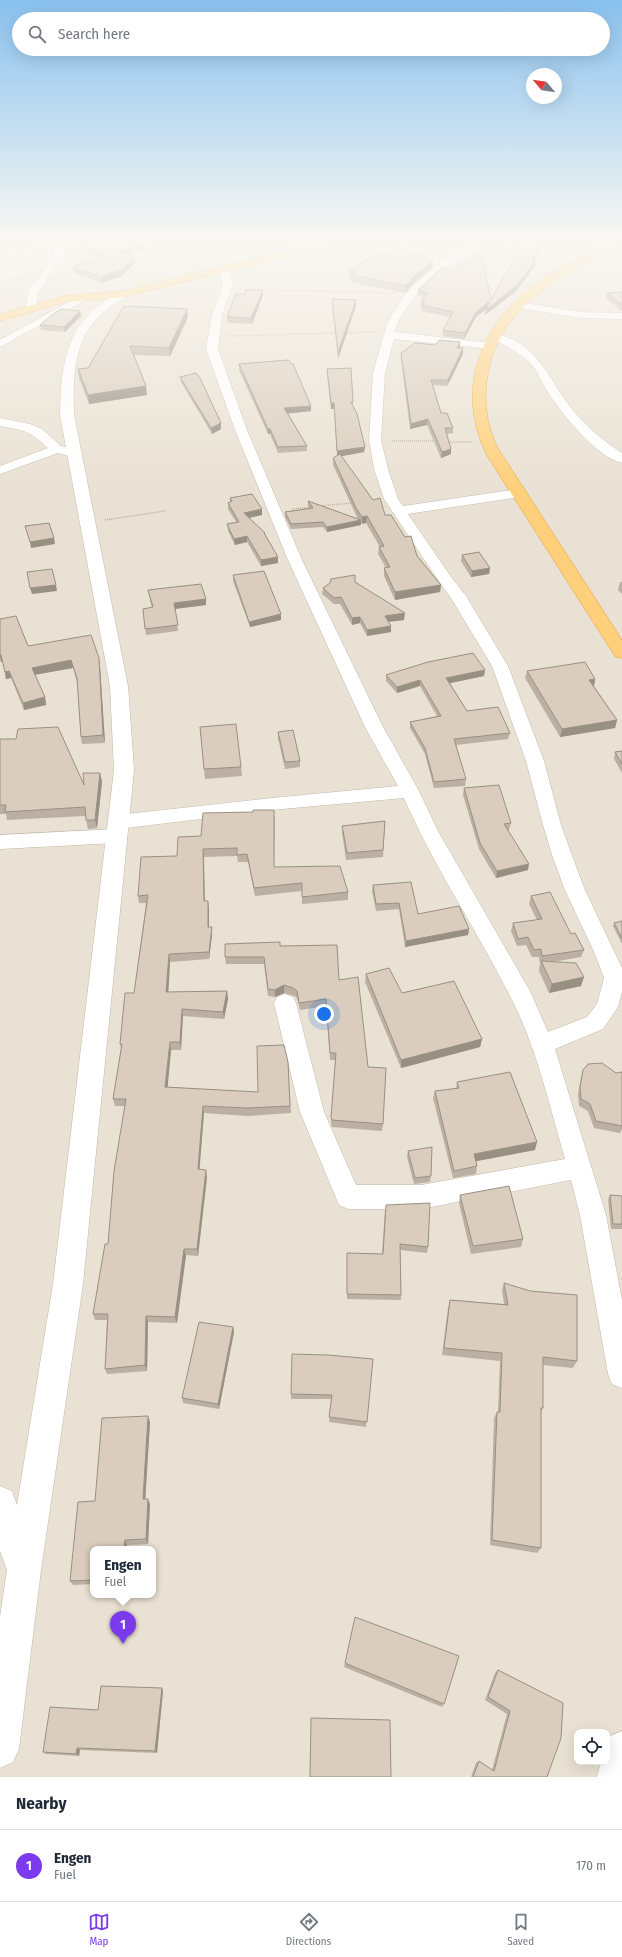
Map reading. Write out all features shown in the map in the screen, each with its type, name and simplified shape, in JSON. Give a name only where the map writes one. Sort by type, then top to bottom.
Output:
[{"type":"highway","points":[[504,323],[492,341],[482,369],[478,403],[482,426],[499,462],[622,653]]},
{"type":"street","points":[[0,344],[37,323]]},
{"type":"street","points":[[0,1749],[24,1570],[68,1284],[124,770],[119,686],[88,522],[67,451],[67,394],[70,358],[75,340],[82,327],[86,323]]},
{"type":"street","points":[[216,323],[212,349],[241,430],[298,567],[374,727],[410,791],[428,831],[522,997],[542,1044],[580,1167],[593,1215],[622,1374]]},
{"type":"street","points":[[395,323],[390,334],[378,379],[375,440],[381,469],[395,505],[458,596],[500,666],[535,761],[552,825],[563,858],[575,890],[606,954],[615,978],[607,1007],[595,1023],[542,1044]]},
{"type":"street","points":[[390,334],[492,341],[530,357],[543,372],[552,389],[579,426],[598,444],[622,459]]},
{"type":"street","points":[[0,422],[26,427],[38,432],[67,451]]},
{"type":"street","points":[[0,470],[67,451]]},
{"type":"street","points":[[395,505],[519,493]]},
{"type":"street","points":[[0,842],[117,829],[282,803],[410,791]]},
{"type":"street","points":[[285,1003],[312,1112],[348,1197],[421,1197],[580,1167]]},
{"type":"street","points":[[0,1503],[24,1570]]},
{"type":"street","points":[[614,1777],[622,1748]]},
{"type":"path","points":[[232,336],[390,334]]},
{"type":"path","points":[[375,440],[489,442]]},
{"type":"path","points":[[320,506],[395,505]]},
{"type":"path","points":[[275,512],[312,506]]},
{"type":"path","points":[[88,522],[165,511]]},
{"type":"shaded area","points":[[0,323],[622,323],[622,1777],[0,1777]]},
{"type":"building","points":[[42,323],[68,323],[64,327],[40,325]]},
{"type":"building","points":[[114,323],[181,323],[169,348],[130,346],[146,386],[88,395],[78,369],[88,368]]},
{"type":"building","points":[[335,323],[348,323],[338,352]]},
{"type":"building","points":[[447,323],[470,323],[465,333],[443,330]]},
{"type":"building","points":[[439,340],[460,342],[457,348],[463,348],[448,380],[431,380],[441,413],[447,413],[453,428],[445,428],[451,449],[442,452],[428,419],[411,424],[401,353],[415,343],[436,345]]},
{"type":"building","points":[[289,360],[291,364],[293,364],[311,406],[284,408],[307,446],[278,447],[270,429],[268,429],[239,364]]},
{"type":"building","points":[[351,368],[353,402],[351,402],[357,414],[365,447],[337,451],[334,403],[331,403],[327,369]]},
{"type":"building","points":[[196,373],[200,378],[221,423],[211,428],[180,377]]},
{"type":"building","points":[[340,454],[373,500],[380,498],[385,515],[391,515],[405,537],[411,536],[417,556],[441,585],[395,592],[384,568],[390,567],[379,547],[384,546],[367,516],[362,517],[356,508],[333,458]]},
{"type":"building","points":[[252,494],[262,509],[244,513],[265,533],[278,557],[261,560],[247,536],[234,539],[227,524],[239,522],[228,503],[232,501],[230,498]]},
{"type":"building","points":[[308,501],[361,520],[327,527],[323,522],[291,524],[285,512],[313,508]]},
{"type":"building","points":[[49,523],[54,538],[30,542],[25,526]]},
{"type":"building","points":[[479,552],[490,568],[472,571],[462,555]]},
{"type":"building","points":[[52,569],[56,585],[30,588],[27,572]]},
{"type":"building","points":[[264,571],[281,614],[249,622],[233,575]]},
{"type":"building","points":[[355,575],[355,582],[405,613],[385,616],[391,626],[367,630],[360,617],[352,618],[341,597],[334,598],[323,588],[330,583],[331,579]]},
{"type":"building","points":[[201,584],[206,599],[174,603],[178,625],[145,629],[143,609],[153,607],[148,590]]},
{"type":"building","points":[[16,616],[28,646],[91,635],[99,658],[103,735],[81,737],[77,678],[71,660],[32,668],[45,697],[23,703],[9,671],[5,672],[0,655],[0,619]]},
{"type":"building","points":[[473,653],[485,670],[446,678],[467,711],[498,707],[510,733],[454,739],[466,779],[434,782],[425,748],[410,722],[441,716],[420,680],[397,687],[386,675],[428,662]]},
{"type":"building","points":[[585,662],[595,679],[589,680],[617,720],[562,729],[527,671]]},
{"type":"building","points":[[236,724],[241,767],[204,769],[200,727]]},
{"type":"building","points":[[58,727],[84,785],[83,773],[100,773],[95,820],[86,820],[85,807],[5,812],[6,805],[0,805],[0,739],[16,739],[18,729]]},
{"type":"building","points":[[293,730],[300,761],[285,762],[278,732]]},
{"type":"building","points":[[622,751],[622,764],[615,752]]},
{"type":"building","points":[[499,785],[511,823],[504,824],[529,864],[497,871],[480,843],[464,788]]},
{"type":"building","points":[[253,810],[274,810],[274,867],[340,866],[348,892],[302,897],[302,883],[254,888],[247,854],[237,855],[237,848],[203,849],[204,901],[208,901],[208,927],[212,927],[209,952],[169,954],[166,992],[227,991],[223,1012],[182,1009],[180,1042],[170,1042],[165,1087],[258,1092],[257,1046],[284,1045],[288,1062],[290,1106],[247,1108],[203,1106],[198,1169],[206,1170],[197,1249],[184,1249],[175,1317],[146,1316],[145,1365],[105,1369],[108,1314],[93,1314],[105,1244],[108,1244],[114,1171],[126,1099],[113,1099],[122,1044],[120,1044],[125,993],[134,993],[148,895],[138,896],[141,857],[177,856],[178,837],[201,836],[203,813],[253,812]]},
{"type":"building","points":[[385,821],[383,850],[347,853],[342,826]]},
{"type":"building","points":[[411,882],[418,914],[459,906],[469,929],[406,941],[399,903],[376,904],[373,885]]},
{"type":"building","points":[[550,892],[571,934],[575,933],[584,950],[542,956],[541,949],[534,950],[528,937],[518,939],[513,923],[542,919],[531,896]]},
{"type":"building","points":[[622,921],[622,938],[614,923]]},
{"type":"building","points":[[280,942],[280,946],[337,945],[339,980],[358,977],[368,1067],[386,1068],[383,1124],[332,1120],[336,1053],[330,1053],[326,999],[299,1003],[297,991],[293,988],[284,985],[275,990],[268,989],[264,957],[225,957],[225,944]]},
{"type":"building","points":[[541,961],[576,963],[584,977],[552,984]]},
{"type":"building","points":[[389,968],[402,993],[454,981],[482,1039],[401,1060],[366,974]]},
{"type":"building","points":[[602,1063],[616,1073],[622,1072],[622,1126],[596,1121],[590,1104],[581,1099],[580,1087],[583,1070],[588,1064]]},
{"type":"building","points":[[510,1072],[537,1142],[474,1154],[477,1166],[454,1171],[435,1091],[459,1088],[457,1082]]},
{"type":"building","points":[[432,1147],[431,1176],[415,1178],[408,1151]]},
{"type":"building","points":[[509,1186],[523,1239],[473,1246],[460,1195]]},
{"type":"building","points":[[610,1195],[622,1196],[622,1224],[613,1224]]},
{"type":"building","points":[[430,1203],[428,1247],[400,1244],[401,1295],[347,1294],[347,1253],[383,1254],[386,1205]]},
{"type":"building","points":[[504,1283],[530,1291],[577,1295],[577,1361],[543,1357],[543,1408],[541,1408],[541,1548],[492,1540],[497,1412],[500,1412],[502,1353],[444,1348],[450,1300],[508,1305]]},
{"type":"building","points":[[199,1322],[233,1327],[218,1404],[182,1398]]},
{"type":"building","points":[[292,1354],[328,1355],[373,1359],[367,1422],[329,1417],[332,1395],[291,1394]]},
{"type":"building","points":[[148,1416],[143,1499],[148,1499],[146,1539],[125,1540],[124,1546],[90,1546],[90,1580],[70,1581],[78,1502],[95,1501],[102,1418]]},
{"type":"building","points":[[355,1617],[459,1656],[444,1704],[345,1663]]},
{"type":"building","points":[[498,1670],[563,1703],[561,1738],[547,1777],[473,1777],[479,1761],[494,1771],[510,1711],[488,1697]]},
{"type":"building","points":[[101,1686],[162,1688],[155,1751],[77,1748],[76,1754],[43,1752],[50,1707],[98,1710]]},
{"type":"building","points":[[311,1718],[390,1720],[391,1777],[310,1777]]},
{"type":"place","name":"Engen","points":[[123,1644]]}]
